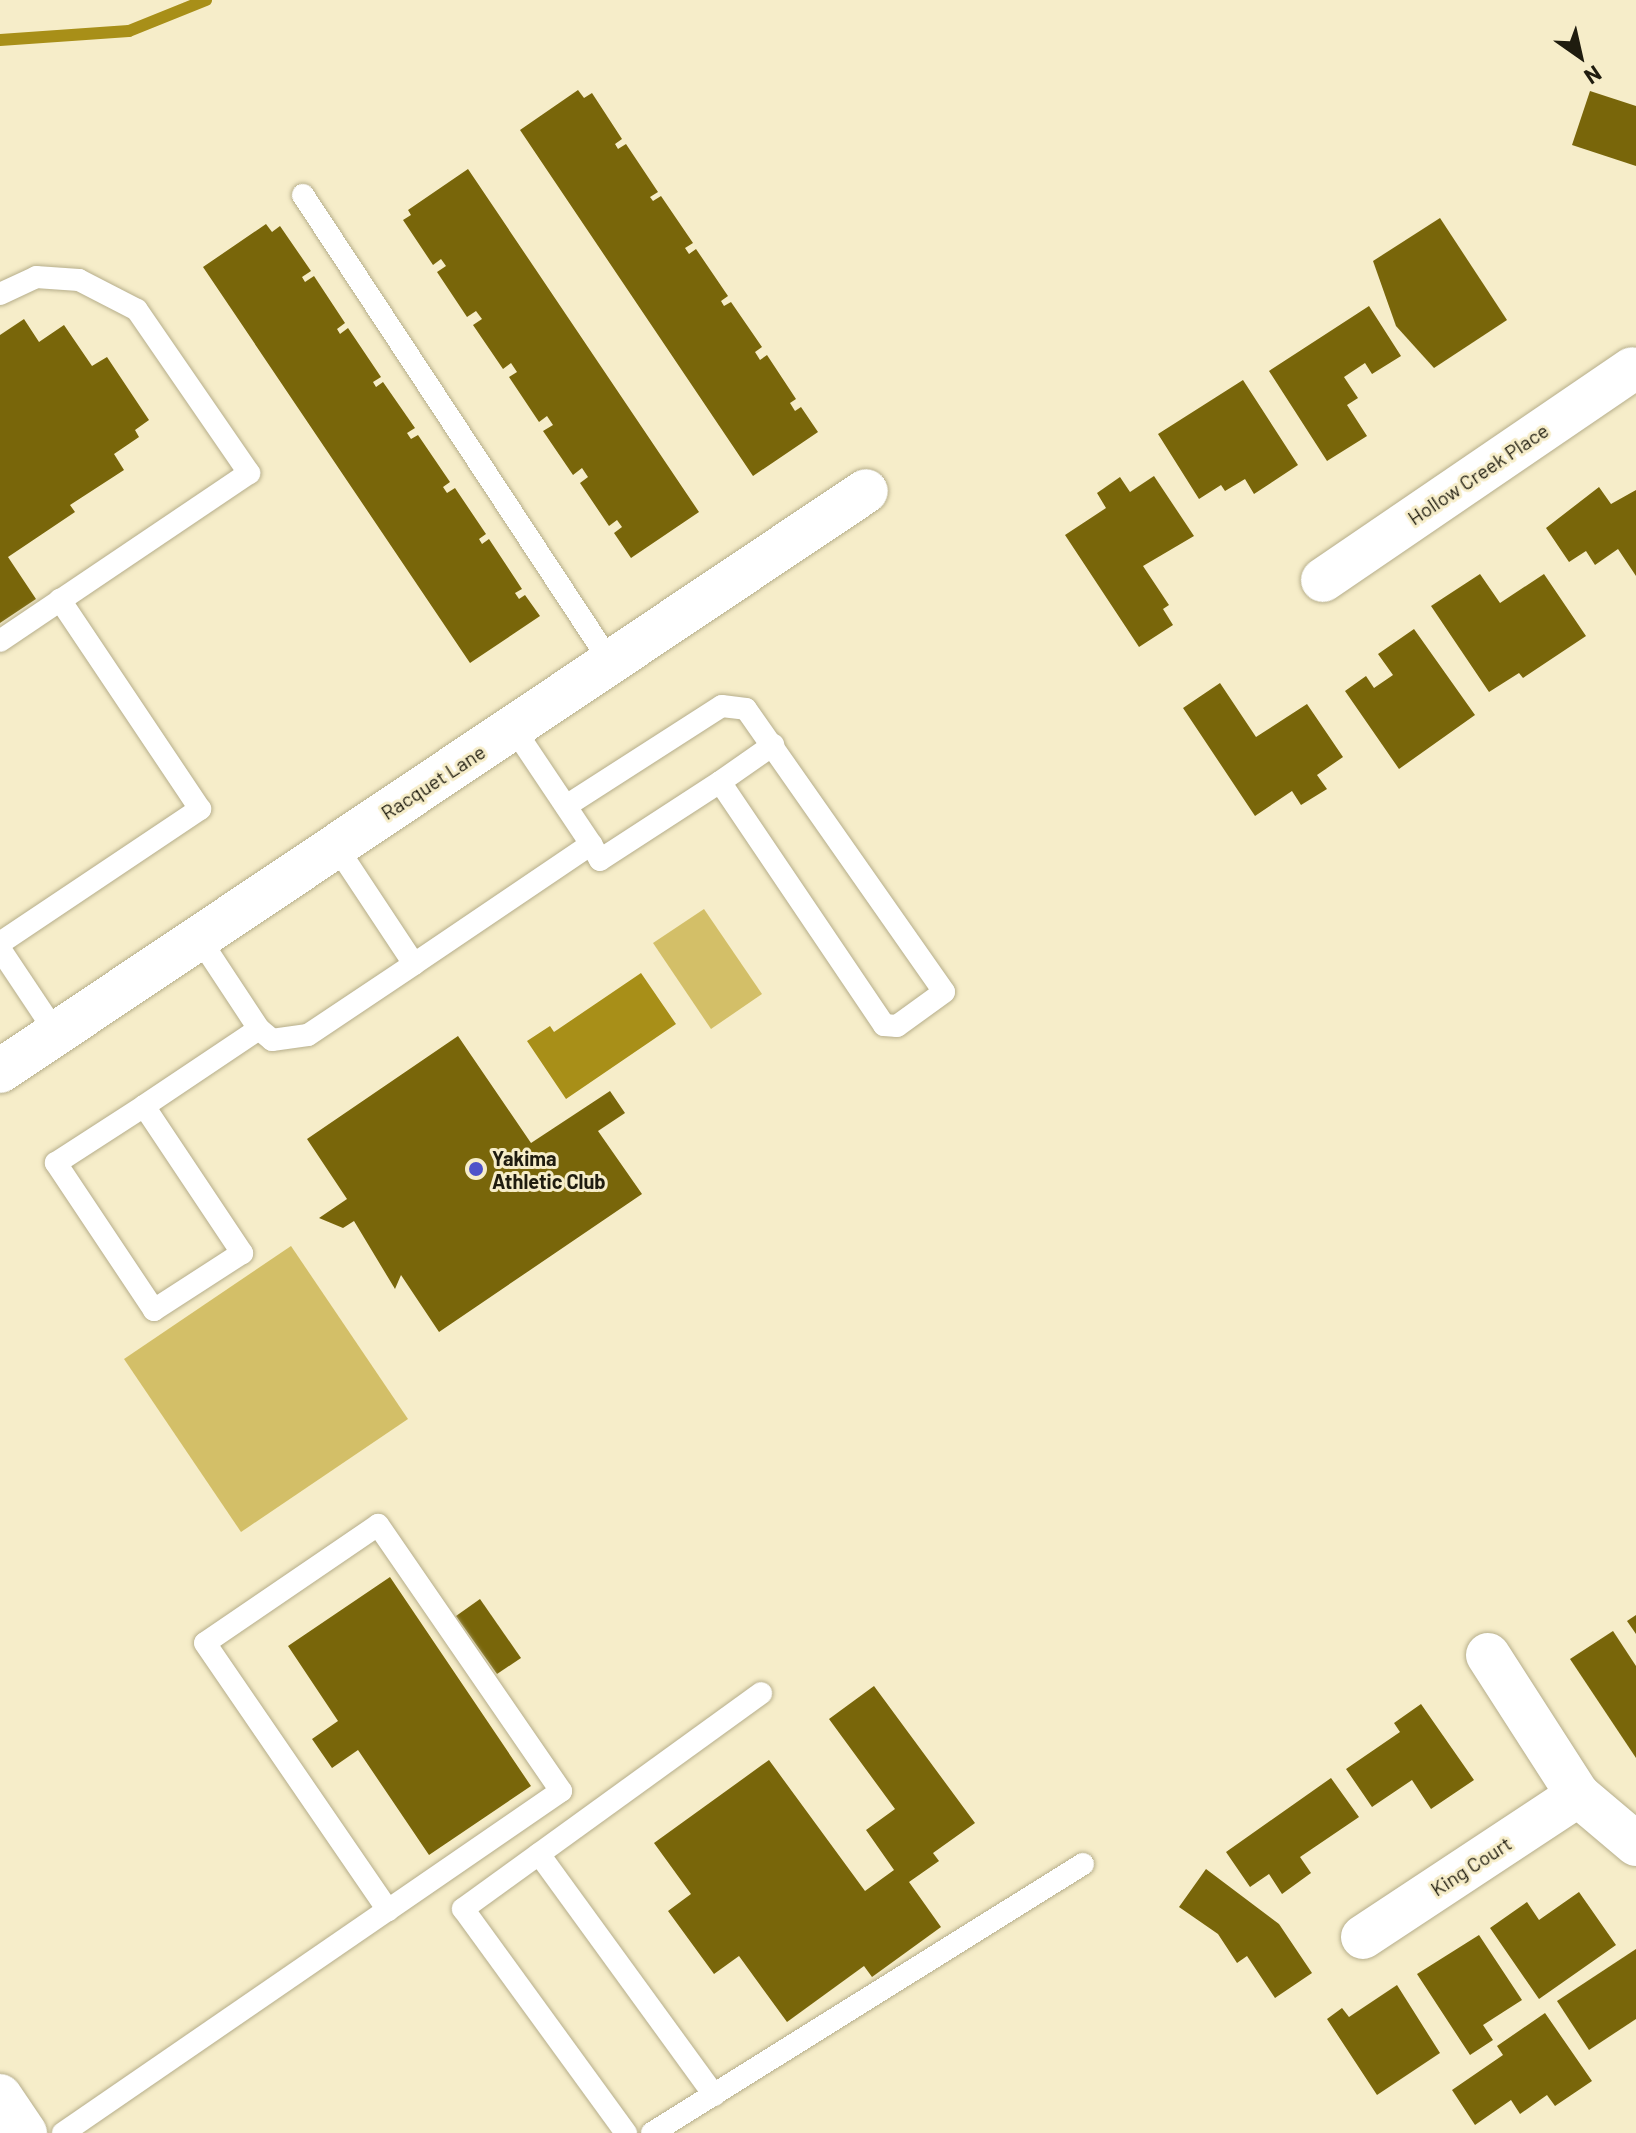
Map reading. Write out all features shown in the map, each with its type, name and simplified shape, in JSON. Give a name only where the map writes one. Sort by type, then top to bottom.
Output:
[{"type":"street","name":"Hollow Creek Place","points":[[1323,580],[1635,369]]},
{"type":"street","name":"Racquet Lane","points":[[0,1071],[866,491]]},
{"type":"street","points":[[1488,1655],[1578,1795],[1636,1844]]},
{"type":"street","name":"King Court","points":[[1363,1937],[1578,1795]]},
{"type":"street","points":[[0,2096],[25,2133]]},
{"type":"lane","points":[[303,195],[611,663]]},
{"type":"lane","points":[[0,294],[36,277],[79,280],[137,310],[249,473],[0,641]]},
{"type":"lane","points":[[56,1033],[0,946],[200,809],[60,600]]},
{"type":"lane","points":[[566,806],[722,706],[746,709],[944,992],[897,1026],[884,1025],[720,782]]},
{"type":"lane","points":[[514,729],[600,860],[773,745]]},
{"type":"lane","points":[[199,938],[259,1029],[272,1040],[308,1035],[591,844]]},
{"type":"lane","points":[[336,846],[414,964]]},
{"type":"lane","points":[[144,1106],[242,1253],[154,1310],[56,1163],[259,1029]]},
{"type":"lane","points":[[63,2133],[388,1910],[561,1791],[378,1525],[205,1643],[388,1910]]},
{"type":"lane","points":[[626,2133],[463,1909],[761,1693]]},
{"type":"lane","points":[[539,1854],[714,2095]]},
{"type":"lane","points":[[652,2133],[1083,1864]]},
{"type":"shaded area","points":[[704,909],[762,994],[711,1029],[653,943]]},
{"type":"shaded area","points":[[641,973],[676,1024],[566,1099],[527,1041],[550,1026],[554,1032]]},
{"type":"shaded area","points":[[291,1246],[408,1419],[241,1532],[124,1359]]},
{"type":"building","points":[[578,90],[584,98],[592,93],[622,139],[615,144],[618,149],[626,144],[658,192],[650,197],[653,201],[661,196],[693,243],[685,248],[689,254],[696,249],[728,296],[721,301],[724,306],[731,302],[762,347],[755,352],[760,360],[767,355],[796,399],[790,403],[795,411],[801,407],[818,432],[753,476],[520,130]]},
{"type":"building","points":[[1590,91],[1636,106],[1636,166],[1572,145]]},
{"type":"building","points":[[468,169],[699,512],[631,558],[614,533],[622,527],[617,520],[609,526],[580,483],[588,477],[582,468],[573,475],[543,431],[553,425],[547,416],[539,422],[509,377],[517,372],[511,363],[503,369],[473,325],[482,319],[476,311],[467,317],[437,272],[446,266],[441,259],[433,265],[403,220],[411,215],[408,210]]},
{"type":"building","points":[[1440,218],[1507,320],[1434,368],[1396,326],[1373,261]]},
{"type":"building","points":[[266,224],[272,232],[280,226],[311,271],[302,277],[305,282],[314,276],[345,323],[337,329],[340,334],[348,328],[381,377],[373,382],[376,387],[383,382],[415,428],[407,433],[411,439],[418,435],[450,482],[443,487],[447,493],[455,488],[486,534],[479,539],[482,544],[489,539],[522,589],[515,593],[519,599],[525,595],[540,616],[470,663],[203,267]]},
{"type":"building","points":[[1369,306],[1401,356],[1372,374],[1365,363],[1344,377],[1358,398],[1347,405],[1367,436],[1327,461],[1269,371]]},
{"type":"building","points":[[24,319],[39,342],[64,325],[92,366],[107,357],[149,420],[135,430],[139,437],[114,454],[124,470],[70,505],[75,512],[8,557],[36,599],[0,623],[0,335]]},
{"type":"building","points":[[1243,380],[1298,465],[1254,494],[1245,479],[1225,491],[1221,485],[1199,499],[1158,434]]},
{"type":"building","points":[[1154,476],[1194,536],[1143,566],[1169,605],[1163,609],[1173,625],[1139,647],[1065,535],[1106,508],[1097,493],[1120,477],[1130,492]]},
{"type":"building","points":[[1599,487],[1611,504],[1636,490],[1636,576],[1618,549],[1595,565],[1586,551],[1569,562],[1546,528]]},
{"type":"building","points":[[1480,574],[1500,603],[1544,574],[1586,636],[1523,678],[1519,673],[1489,692],[1431,606]]},
{"type":"building","points":[[1414,629],[1475,715],[1399,769],[1345,691],[1366,676],[1374,688],[1393,675],[1378,654]]},
{"type":"building","points":[[1220,683],[1256,737],[1307,704],[1343,757],[1317,775],[1327,789],[1301,805],[1292,791],[1255,816],[1183,708]]},
{"type":"building","name":"Yakima Athletic Club","points":[[458,1036],[531,1143],[610,1091],[625,1113],[598,1131],[642,1194],[439,1332],[401,1275],[395,1289],[354,1221],[343,1228],[319,1218],[347,1199],[307,1139]]},
{"type":"building","points":[[390,1577],[531,1786],[429,1855],[358,1750],[332,1768],[312,1739],[338,1721],[288,1646]]},
{"type":"building","points":[[480,1599],[521,1658],[497,1674],[456,1616]]},
{"type":"building","points":[[1636,1615],[1636,1634],[1627,1621]]},
{"type":"building","points":[[1613,1631],[1636,1666],[1636,1758],[1570,1659]]},
{"type":"building","points":[[874,1686],[975,1823],[933,1853],[939,1861],[909,1882],[941,1927],[872,1977],[864,1966],[787,2022],[739,1956],[714,1974],[668,1911],[691,1894],[654,1843],[769,1760],[865,1891],[894,1870],[866,1830],[895,1809],[829,1719]]},
{"type":"building","points":[[1421,1704],[1474,1780],[1431,1809],[1412,1780],[1372,1807],[1346,1769],[1400,1732],[1394,1723]]},
{"type":"building","points":[[1331,1778],[1359,1817],[1300,1857],[1311,1873],[1282,1894],[1269,1874],[1250,1887],[1226,1852]]},
{"type":"building","points":[[1206,1869],[1279,1924],[1312,1973],[1275,1998],[1247,1956],[1237,1963],[1218,1934],[1179,1907]]},
{"type":"building","points":[[1579,1892],[1616,1945],[1539,1999],[1490,1928],[1527,1902],[1539,1920]]},
{"type":"building","points":[[1479,1935],[1522,2000],[1483,2025],[1493,2040],[1470,2055],[1417,1974]]},
{"type":"building","points":[[1636,1949],[1636,2019],[1589,2050],[1557,2001]]},
{"type":"building","points":[[1397,1985],[1440,2053],[1377,2095],[1327,2019],[1342,2008],[1349,2017]]},
{"type":"building","points":[[1545,2013],[1592,2081],[1555,2106],[1547,2095],[1520,2114],[1511,2100],[1475,2125],[1452,2090],[1503,2055],[1497,2046]]},
{"type":"waterway","points":[[0,40],[129,31],[206,0]]},
{"type":"place","name":"Yakima Athletic Club","points":[[476,1169]]}]
